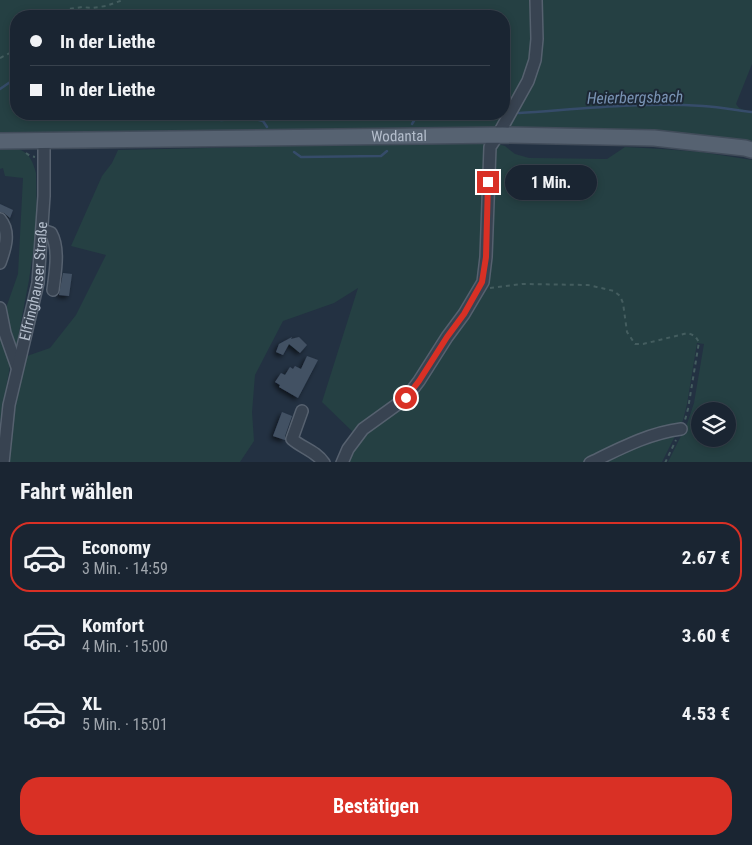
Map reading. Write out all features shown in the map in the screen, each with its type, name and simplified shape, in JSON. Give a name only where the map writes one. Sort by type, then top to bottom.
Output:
[{"type":"main road","name":"Wodantal","points":[[44,141],[498,135],[654,138],[752,150]]},
{"type":"main road","points":[[0,141],[44,141]]},
{"type":"street","points":[[510,113],[528,81],[535,60],[537,31],[536,0]]},
{"type":"street","points":[[342,462],[348,449],[363,429],[406,398],[464,314],[482,282],[486,257],[490,147],[506,120]]},
{"type":"street","name":"Elfringhauser Straße","points":[[3,462],[9,405],[38,283],[44,196],[44,141]]},
{"type":"street","points":[[0,219],[6,229],[6,242],[0,264]]},
{"type":"street","points":[[42,230],[51,233],[54,238],[56,256],[53,290]]},
{"type":"street","points":[[0,308],[5,333],[18,367]]},
{"type":"street","points":[[302,411],[292,439],[314,452],[324,462]]},
{"type":"street","points":[[590,462],[664,431],[681,429]]},
{"type":"path","points":[[66,10],[82,7],[92,8],[123,0]]},
{"type":"path","points":[[478,289],[522,284],[588,285],[603,288],[614,291],[620,296],[624,304],[627,332],[635,344],[644,344],[688,333],[695,336],[699,342],[688,409],[681,429],[665,462]]},
{"type":"green space","points":[[0,0],[533,0],[532,61],[510,105],[510,10],[10,10],[10,120],[502,120],[498,129],[396,129],[393,143],[489,141],[480,281],[404,396],[355,434],[322,402],[358,288],[334,303],[283,321],[255,375],[252,412],[254,441],[240,462],[9,462],[14,404],[27,356],[50,348],[76,315],[106,255],[71,246],[102,176],[112,163],[118,150],[252,147],[254,131],[17,132],[18,149],[25,152],[30,158],[36,173],[37,224],[16,348],[3,311],[6,308],[18,274],[23,178],[5,176],[3,168],[0,169]]},
{"type":"green space","points":[[538,0],[752,0],[752,64],[736,104],[739,108],[752,113],[752,143],[661,132],[507,128],[530,80]]},
{"type":"green space","points":[[498,144],[505,146],[515,154],[529,158],[607,159],[625,147],[701,152],[752,160],[752,462],[668,462],[691,412],[691,447],[736,447],[736,402],[694,402],[704,344],[697,343],[683,420],[662,462],[345,462],[364,432],[393,410],[478,294],[491,150]]},
{"type":"green space","points":[[0,325],[10,366],[0,422]]},
{"type":"building","points":[[0,204],[13,210],[10,218],[0,212]]},
{"type":"building","points":[[63,273],[72,274],[69,296],[59,295]]},
{"type":"building","points":[[292,337],[291,339],[299,337],[307,345],[300,353],[289,344],[283,355],[276,352],[279,344]]},
{"type":"building","points":[[307,356],[318,360],[298,398],[279,387],[280,385],[275,382],[281,373],[285,375],[290,367],[293,369],[295,366],[301,369]]},
{"type":"building","points":[[282,412],[292,416],[285,440],[273,436]]},
{"type":"waterway","name":"Heierbergsbach","points":[[0,89],[10,82]]},
{"type":"waterway","name":"Heierbergsbach","points":[[519,113],[611,106],[657,105],[703,106],[752,112]]},
{"type":"waterway","name":"Heierbergsbach","points":[[259,120],[263,121],[267,127]]},
{"type":"waterway","name":"Heierbergsbach","points":[[412,124],[414,120]]},
{"type":"waterway","name":"Heierbergsbach","points":[[294,152],[301,157],[381,156],[387,151]]},
{"type":"route","points":[[406,398],[464,314],[482,282],[486,257],[488,182]]}]
